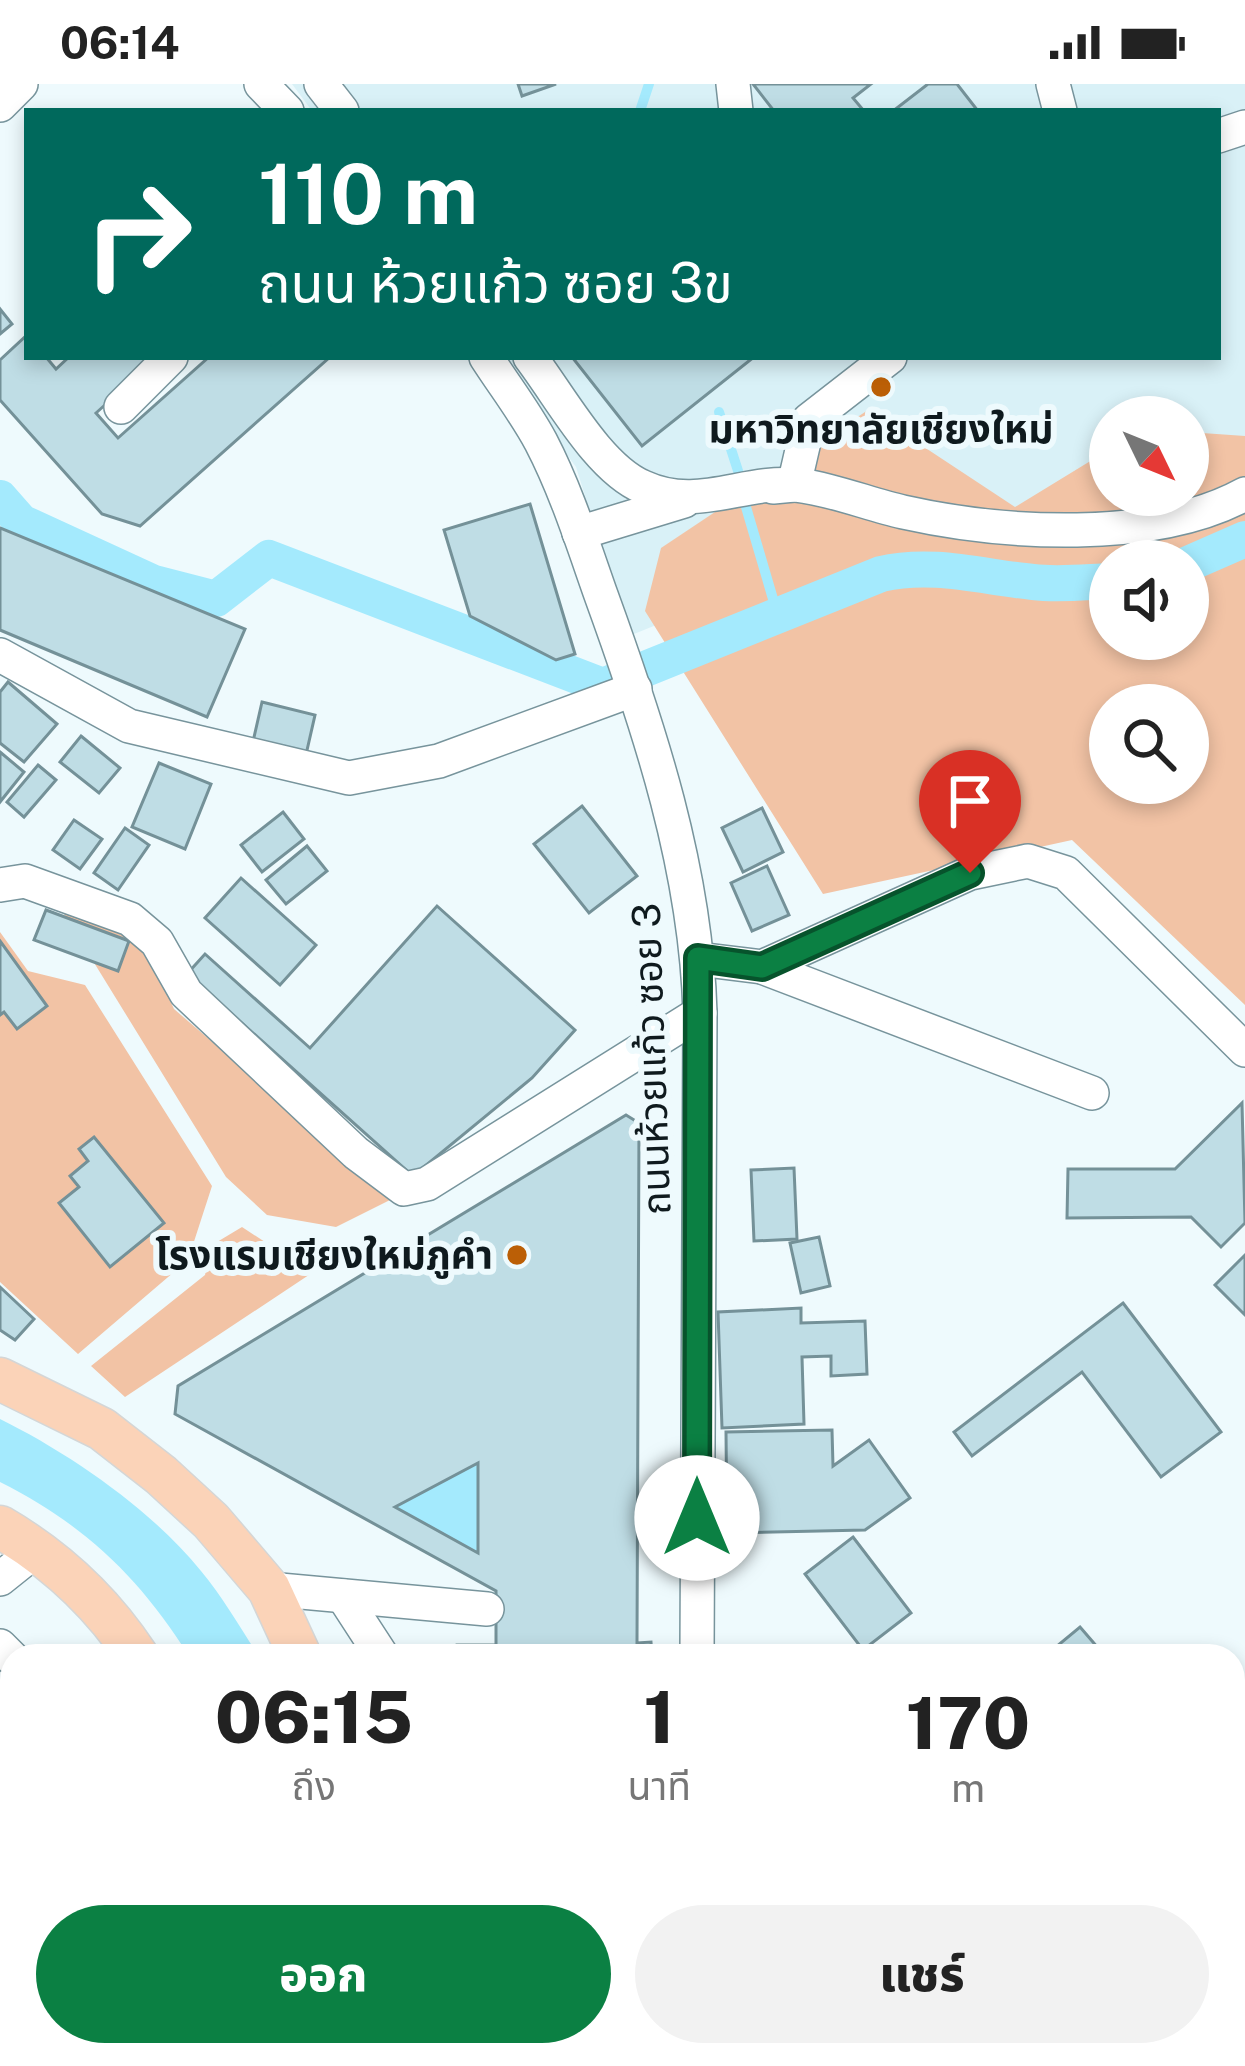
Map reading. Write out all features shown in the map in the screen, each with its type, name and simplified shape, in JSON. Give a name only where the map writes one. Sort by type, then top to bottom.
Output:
[{"type":"main road","points":[[0,1379],[102,1430],[161,1475],[211,1521],[269,1589],[294,1644]]},
{"type":"main road","points":[[0,1527],[73,1580],[129,1644]]},
{"type":"street","points":[[0,105],[21,84]]},
{"type":"street","points":[[261,84],[284,108]]},
{"type":"street","points":[[320,84],[339,108]]},
{"type":"street","points":[[121,407],[168,360]]},
{"type":"street","name":"ถนนห้วยแก้ว ซอย 3","points":[[488,360],[540,441],[579,533],[635,689],[688,881],[700,1012],[697,1644]]},
{"type":"street","points":[[532,360],[613,470],[644,488],[692,499]]},
{"type":"street","points":[[794,484],[808,420],[886,360]]},
{"type":"street","points":[[579,533],[692,499],[794,484],[909,513],[1048,530],[1139,529],[1245,494]]},
{"type":"street","points":[[0,655],[129,726],[349,778],[439,761],[635,689]]},
{"type":"street","points":[[762,967],[970,873],[1028,861],[1066,873],[1245,1051]]},
{"type":"street","points":[[0,885],[26,881],[130,919],[157,942],[186,993],[356,1153],[404,1189],[427,1184],[700,1012]]},
{"type":"street","points":[[698,958],[762,967],[1092,1093]]},
{"type":"street","points":[[0,1579],[35,1551]]},
{"type":"street","points":[[269,1589],[487,1609]]},
{"type":"street","points":[[343,1596],[374,1644]]},
{"type":"shaded area","name":"มหาวิทยาลัยเชียงใหม่","points":[[292,84],[1245,84],[1245,534],[894,529],[629,636],[576,467],[496,360],[1221,360],[1221,108],[310,108]]},
{"type":"shaded area","points":[[868,410],[1015,507],[1089,462],[1089,516],[1209,516],[1209,433],[1245,436],[1245,1005],[1072,840],[823,894],[645,611],[661,548]]},
{"type":"shaded area","points":[[61,909],[144,944],[174,1009],[394,1198],[336,1227],[267,1215],[226,1177]]},
{"type":"shaded area","points":[[0,932],[28,971],[85,985],[212,1186],[188,1260],[78,1354],[0,1282]]},
{"type":"shaded area","points":[[242,1227],[265,1242],[342,1253],[125,1397],[91,1366],[205,1275],[212,1245]]},
{"type":"water","points":[[0,1419],[81,1466],[159,1526],[209,1581],[251,1644],[181,1644],[151,1602],[108,1556],[58,1516],[0,1482]]},
{"type":"water","points":[[478,1463],[478,1553],[395,1507]]},
{"type":"building","points":[[518,84],[556,84],[522,96]]},
{"type":"building","points":[[753,84],[871,84],[853,98],[861,108],[772,108]]},
{"type":"building","points":[[928,84],[957,84],[976,108],[897,108]]},
{"type":"building","points":[[0,309],[12,324],[0,334]]},
{"type":"building","points":[[24,338],[24,360],[48,360],[56,369],[66,360],[155,360],[96,413],[118,438],[206,360],[327,360],[140,526],[102,514],[0,400],[0,360]]},
{"type":"building","points":[[574,360],[750,360],[642,446]]},
{"type":"building","points":[[530,504],[575,654],[556,660],[470,616],[444,530]]},
{"type":"building","points":[[0,528],[245,629],[207,717],[0,630]]},
{"type":"building","points":[[8,682],[57,724],[24,762],[0,743],[0,692]]},
{"type":"building","points":[[262,702],[315,715],[305,759],[252,746]]},
{"type":"building","points":[[81,736],[120,768],[99,793],[60,762]]},
{"type":"building","points":[[0,752],[24,772],[0,802]]},
{"type":"building","points":[[159,763],[211,784],[185,849],[132,827]]},
{"type":"building","points":[[38,765],[56,780],[24,817],[7,802]]},
{"type":"building","points":[[582,806],[637,876],[589,913],[534,844]]},
{"type":"building","points":[[762,808],[783,852],[743,872],[722,828]]},
{"type":"building","points":[[283,812],[304,839],[262,872],[241,845]]},
{"type":"building","points":[[74,820],[102,839],[80,869],[53,850]]},
{"type":"building","points":[[125,828],[149,845],[118,890],[94,873]]},
{"type":"building","points":[[307,846],[327,871],[286,904],[266,880]]},
{"type":"building","points":[[767,866],[789,915],[752,931],[731,883]]},
{"type":"building","points":[[241,878],[316,945],[280,985],[205,918]]},
{"type":"building","points":[[437,906],[575,1030],[532,1078],[413,1176],[187,974],[205,954],[310,1048]]},
{"type":"building","points":[[46,910],[129,941],[118,971],[34,940]]},
{"type":"building","points":[[0,941],[47,1006],[17,1029],[4,1012],[0,1015]]},
{"type":"building","points":[[1242,1103],[1245,1223],[1221,1247],[1191,1217],[1067,1218],[1068,1169],[1175,1169]]},
{"type":"building","name":"โรงแรมเชียงใหม่ภูคำ","points":[[626,1115],[639,1123],[637,1643],[651,1644],[496,1644],[496,1591],[175,1414],[178,1386]],"holes":[[[478,1463],[478,1553],[395,1507]]]},
{"type":"building","points":[[94,1137],[164,1223],[110,1267],[59,1203],[79,1187],[70,1176],[88,1161],[79,1149]]},
{"type":"building","points":[[794,1168],[797,1239],[754,1241],[751,1170]]},
{"type":"building","points":[[819,1237],[830,1286],[801,1293],[790,1243]]},
{"type":"building","points":[[1245,1255],[1245,1315],[1215,1285]]},
{"type":"building","points":[[0,1287],[34,1319],[15,1340],[0,1330]]},
{"type":"building","points":[[1123,1303],[1221,1432],[1161,1477],[1082,1372],[972,1456],[954,1432]]},
{"type":"building","points":[[801,1308],[801,1323],[865,1321],[867,1374],[831,1376],[831,1356],[802,1357],[804,1424],[722,1428],[718,1312]]},
{"type":"building","points":[[832,1430],[833,1466],[869,1440],[910,1498],[865,1530],[727,1533],[726,1432]]},
{"type":"building","points":[[853,1537],[911,1613],[871,1644],[858,1644],[805,1574]]},
{"type":"building","points":[[1080,1627],[1095,1644],[1059,1644]]},
{"type":"waterway","points":[[641,108],[649,84]]},
{"type":"waterway","points":[[719,412],[740,477]]},
{"type":"waterway","points":[[0,498],[21,522],[154,583],[216,599],[269,558],[603,686],[881,574],[938,570],[1042,583],[1089,582]]},
{"type":"waterway","points":[[746,507],[778,616]]},
{"type":"waterway","points":[[1209,555],[1245,539]]},
{"type":"place","name":"มหาวิทยาลัยเชียงใหม่","points":[[881,387]]},
{"type":"place","name":"โรงแรมเชียงใหม่ภูคำ","points":[[517,1255]]},
{"type":"route","points":[[697,1518],[698,958],[762,967],[970,873]]}]
